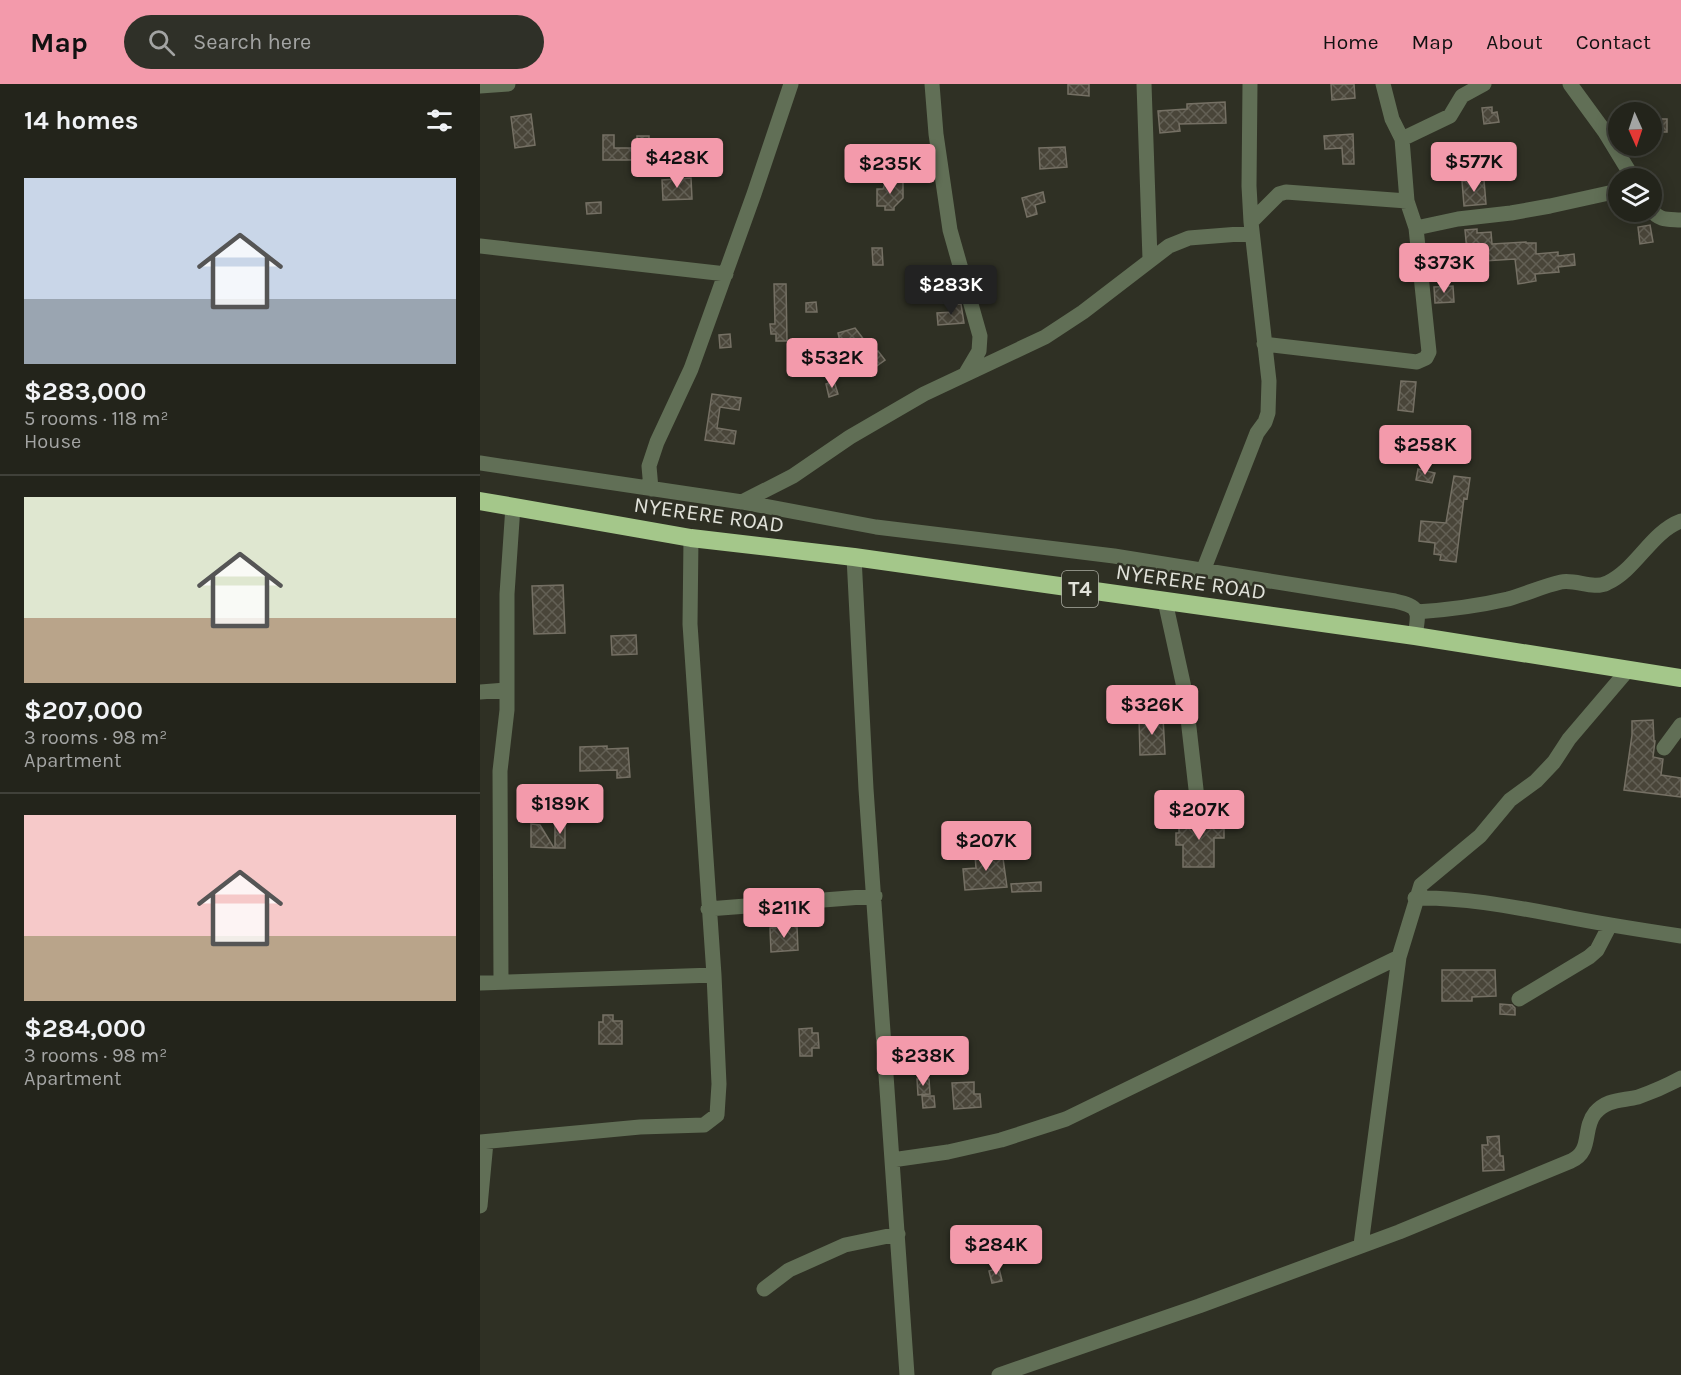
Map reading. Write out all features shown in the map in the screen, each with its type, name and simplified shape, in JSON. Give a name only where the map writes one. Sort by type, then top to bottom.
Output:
[{"type":"highway","name":"NYERERE ROAD","points":[[480,501],[691,538],[854,557],[1415,636],[1681,678]]},
{"type":"street","points":[[480,86],[508,84]]},
{"type":"street","points":[[651,489],[649,466],[657,442],[691,369],[791,84]]},
{"type":"street","points":[[932,84],[936,134],[950,230],[980,336],[979,351],[966,373]]},
{"type":"street","points":[[1144,84],[1150,259]]},
{"type":"street","points":[[1203,571],[1257,433],[1268,413],[1269,381],[1249,186],[1250,84]]},
{"type":"street","points":[[1264,344],[1417,362],[1426,358],[1429,352],[1416,228],[1407,201],[1402,139],[1392,119],[1383,84]]},
{"type":"street","points":[[1402,139],[1450,116],[1462,96],[1484,84]]},
{"type":"street","points":[[1570,84],[1582,98],[1627,168]]},
{"type":"street","points":[[742,502],[793,476],[850,437],[924,394],[1045,337],[1083,312],[1169,246],[1189,238],[1252,227],[1279,194],[1286,192],[1407,201]]},
{"type":"street","points":[[1416,228],[1458,219],[1540,208],[1608,193]]},
{"type":"street","points":[[1662,218],[1681,220]]},
{"type":"street","points":[[480,246],[726,274]]},
{"type":"street","points":[[480,463],[742,502],[876,527],[1114,556],[1395,601],[1413,605],[1416,612],[1415,636]]},
{"type":"street","points":[[501,982],[501,771],[506,720],[507,594],[513,506]]},
{"type":"street","points":[[1416,612],[1484,604],[1561,582],[1597,586],[1607,584],[1626,570],[1670,526],[1681,521]]},
{"type":"street","points":[[480,1206],[483,1142],[640,1127],[704,1125],[712,1120],[719,1108],[714,975],[690,624],[691,538]]},
{"type":"street","points":[[854,557],[861,655],[866,789],[907,1375]]},
{"type":"street","points":[[1165,601],[1185,692],[1197,798]]},
{"type":"street","points":[[1361,1245],[1399,957],[1415,898],[1421,885],[1480,836],[1510,800],[1536,781],[1627,671]]},
{"type":"street","points":[[480,692],[506,690]]},
{"type":"street","points":[[1664,748],[1681,725]]},
{"type":"street","points":[[708,909],[875,896]]},
{"type":"street","points":[[1415,898],[1441,897],[1495,904],[1610,926],[1681,936]]},
{"type":"street","points":[[1519,999],[1589,957],[1597,950],[1610,926]]},
{"type":"street","points":[[892,1160],[948,1152],[1001,1140],[1066,1119],[1399,957]]},
{"type":"street","points":[[480,983],[714,975]]},
{"type":"street","points":[[999,1375],[1199,1306],[1361,1245],[1576,1158],[1584,1149],[1589,1125],[1600,1108],[1609,1102],[1640,1096],[1681,1078]]},
{"type":"street","points":[[764,1289],[789,1270],[845,1245],[898,1234]]},
{"type":"building","points":[[1068,84],[1089,84],[1089,96],[1068,94]]},
{"type":"building","points":[[1331,84],[1354,84],[1355,98],[1332,100]]},
{"type":"building","points":[[1225,102],[1226,123],[1179,124],[1180,131],[1160,133],[1158,111],[1187,109],[1187,104]]},
{"type":"building","points":[[1492,107],[1492,113],[1497,112],[1499,122],[1484,124],[1482,108]]},
{"type":"building","points":[[531,114],[535,145],[515,148],[511,117]]},
{"type":"building","points":[[1662,119],[1667,119],[1667,132],[1662,132]]},
{"type":"building","points":[[1353,134],[1354,164],[1343,164],[1342,148],[1325,149],[1324,136]]},
{"type":"building","points":[[603,135],[614,135],[614,148],[637,148],[637,136],[649,136],[649,160],[603,160]]},
{"type":"building","points":[[1065,147],[1067,167],[1040,169],[1039,148]]},
{"type":"building","points":[[691,178],[692,199],[663,200],[662,180]]},
{"type":"building","points":[[1484,180],[1486,204],[1464,206],[1462,181]]},
{"type":"building","points":[[886,181],[903,181],[903,198],[894,210],[885,210],[885,206],[877,206],[877,189],[883,189]]},
{"type":"building","points":[[1043,192],[1045,202],[1035,205],[1037,214],[1027,217],[1022,198]]},
{"type":"building","points":[[601,202],[601,213],[587,214],[586,203]]},
{"type":"building","points":[[1650,225],[1653,242],[1640,244],[1638,227]]},
{"type":"building","points":[[1477,229],[1477,233],[1491,232],[1492,244],[1536,243],[1536,254],[1558,252],[1558,256],[1574,254],[1575,265],[1558,267],[1559,272],[1535,274],[1536,281],[1518,284],[1515,259],[1468,262],[1465,230]]},
{"type":"building","points":[[872,248],[882,248],[883,265],[873,265]]},
{"type":"building","points":[[774,284],[786,284],[787,341],[776,341],[776,334],[771,334],[770,324],[775,324]]},
{"type":"building","points":[[1453,286],[1454,302],[1435,303],[1434,287]]},
{"type":"building","points":[[816,302],[817,312],[806,312],[806,303]]},
{"type":"building","points":[[961,304],[964,323],[938,325],[937,313],[952,312],[951,305]]},
{"type":"building","points":[[855,328],[874,353],[878,351],[885,360],[874,368],[870,362],[852,375],[834,351],[841,346],[838,333]]},
{"type":"building","points":[[730,334],[731,347],[720,348],[719,335]]},
{"type":"building","points":[[834,381],[838,394],[829,397],[826,384]]},
{"type":"building","points":[[1401,381],[1416,382],[1413,412],[1398,410]]},
{"type":"building","points":[[712,394],[741,398],[739,410],[720,407],[717,428],[736,431],[734,444],[705,440]]},
{"type":"building","points":[[1418,469],[1435,473],[1432,483],[1416,480]]},
{"type":"building","points":[[1454,476],[1470,478],[1467,499],[1464,498],[1456,562],[1440,560],[1441,555],[1434,554],[1435,543],[1419,541],[1421,521],[1446,523]]},
{"type":"building","points":[[563,585],[565,633],[534,634],[532,586]]},
{"type":"building","points":[[636,635],[637,654],[612,655],[611,636]]},
{"type":"building","points":[[1163,717],[1165,754],[1140,755],[1139,718]]},
{"type":"building","points":[[1653,720],[1655,741],[1653,757],[1663,759],[1661,775],[1681,778],[1681,797],[1624,790],[1632,721]]},
{"type":"building","points":[[607,746],[607,749],[628,748],[630,777],[617,778],[617,770],[580,771],[580,747]]},
{"type":"building","points":[[1209,815],[1209,820],[1218,820],[1218,828],[1224,827],[1224,838],[1214,838],[1214,867],[1183,867],[1183,845],[1176,845],[1176,833],[1179,833],[1179,826],[1188,826],[1188,816]]},
{"type":"building","points":[[555,822],[565,822],[565,848],[555,848]]},
{"type":"building","points":[[531,824],[540,825],[554,848],[531,847]]},
{"type":"building","points":[[1002,851],[1007,887],[965,890],[963,869],[976,868],[975,855]]},
{"type":"building","points":[[1041,882],[1041,891],[1012,892],[1011,884]]},
{"type":"building","points":[[797,926],[798,950],[771,952],[770,928]]},
{"type":"building","points":[[1442,970],[1495,970],[1496,996],[1472,997],[1472,1001],[1442,1001]]},
{"type":"building","points":[[1500,1004],[1512,1005],[1515,1008],[1515,1015],[1500,1014]]},
{"type":"building","points":[[603,1015],[613,1015],[613,1021],[622,1021],[622,1044],[599,1044],[599,1022],[603,1022]]},
{"type":"building","points":[[812,1028],[812,1033],[818,1033],[819,1048],[812,1048],[812,1056],[800,1056],[799,1029]]},
{"type":"building","points":[[917,1079],[929,1079],[930,1094],[918,1095]]},
{"type":"building","points":[[974,1082],[974,1094],[980,1094],[981,1107],[954,1109],[952,1083]]},
{"type":"building","points":[[922,1096],[934,1096],[935,1107],[923,1108]]},
{"type":"building","points":[[1499,1136],[1500,1156],[1503,1156],[1504,1170],[1483,1171],[1482,1145],[1488,1145],[1487,1137]]},
{"type":"building","points":[[999,1268],[1002,1281],[992,1283],[989,1271]]}]
